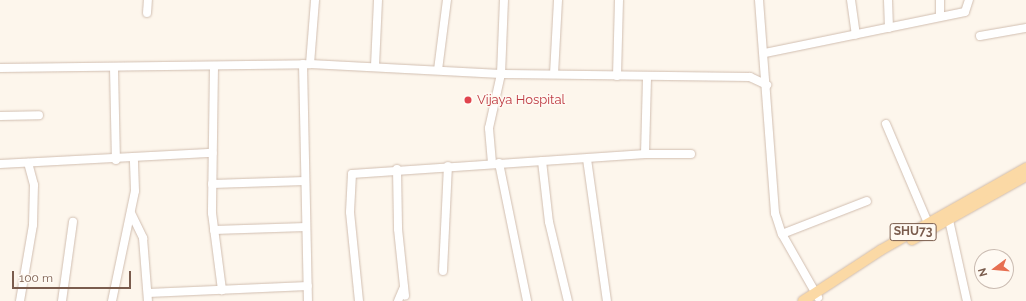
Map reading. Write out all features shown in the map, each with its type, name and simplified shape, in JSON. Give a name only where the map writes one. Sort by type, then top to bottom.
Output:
[{"type":"main road","name":"SHU73","points":[[815,297],[928,223],[1026,168]]},
{"type":"main road","name":"SHU73","points":[[803,301],[815,297],[1026,176]]},
{"type":"street","points":[[147,13],[148,0]]},
{"type":"street","points":[[308,301],[305,181],[307,64],[314,0]]},
{"type":"street","points":[[375,66],[378,0]]},
{"type":"street","points":[[438,70],[447,0]]},
{"type":"street","points":[[504,0],[501,74],[489,128],[495,163],[527,301]]},
{"type":"street","points":[[554,74],[558,0]]},
{"type":"street","points":[[617,76],[619,0]]},
{"type":"street","points":[[759,0],[767,86],[771,180],[782,234],[815,297]]},
{"type":"street","points":[[851,0],[856,35]]},
{"type":"street","points":[[888,0],[889,28]]},
{"type":"street","points":[[940,0],[940,16]]},
{"type":"street","points":[[764,53],[965,12],[969,0]]},
{"type":"street","points":[[980,36],[1026,28]]},
{"type":"street","points":[[0,68],[114,68],[307,64],[375,66],[501,74],[646,77],[750,77],[767,86]]},
{"type":"street","points":[[214,66],[212,184],[214,230],[222,290]]},
{"type":"street","points":[[114,68],[116,160]]},
{"type":"street","points":[[645,154],[646,77]]},
{"type":"street","points":[[0,116],[39,115]]},
{"type":"street","points":[[886,124],[928,223]]},
{"type":"street","points":[[0,164],[134,160],[213,153]]},
{"type":"street","points":[[359,301],[350,212],[351,176],[397,170],[448,166],[587,159],[645,154],[691,154]]},
{"type":"street","points":[[587,159],[607,301]]},
{"type":"street","points":[[112,301],[131,213],[134,160]]},
{"type":"street","points":[[542,161],[549,222],[568,301]]},
{"type":"street","points":[[20,301],[33,225],[34,185],[28,163]]},
{"type":"street","points":[[443,271],[448,166]]},
{"type":"street","points":[[397,170],[398,228],[404,287],[402,299]]},
{"type":"street","points":[[212,184],[305,181]]},
{"type":"street","points":[[782,234],[867,200]]},
{"type":"street","points":[[131,213],[143,238],[148,297],[222,290],[308,286]]},
{"type":"street","points":[[949,220],[967,301]]},
{"type":"street","points":[[62,301],[73,222]]},
{"type":"street","points":[[214,230],[306,227]]},
{"type":"place","name":"Vijaya Hospital","points":[[468,100]]}]
